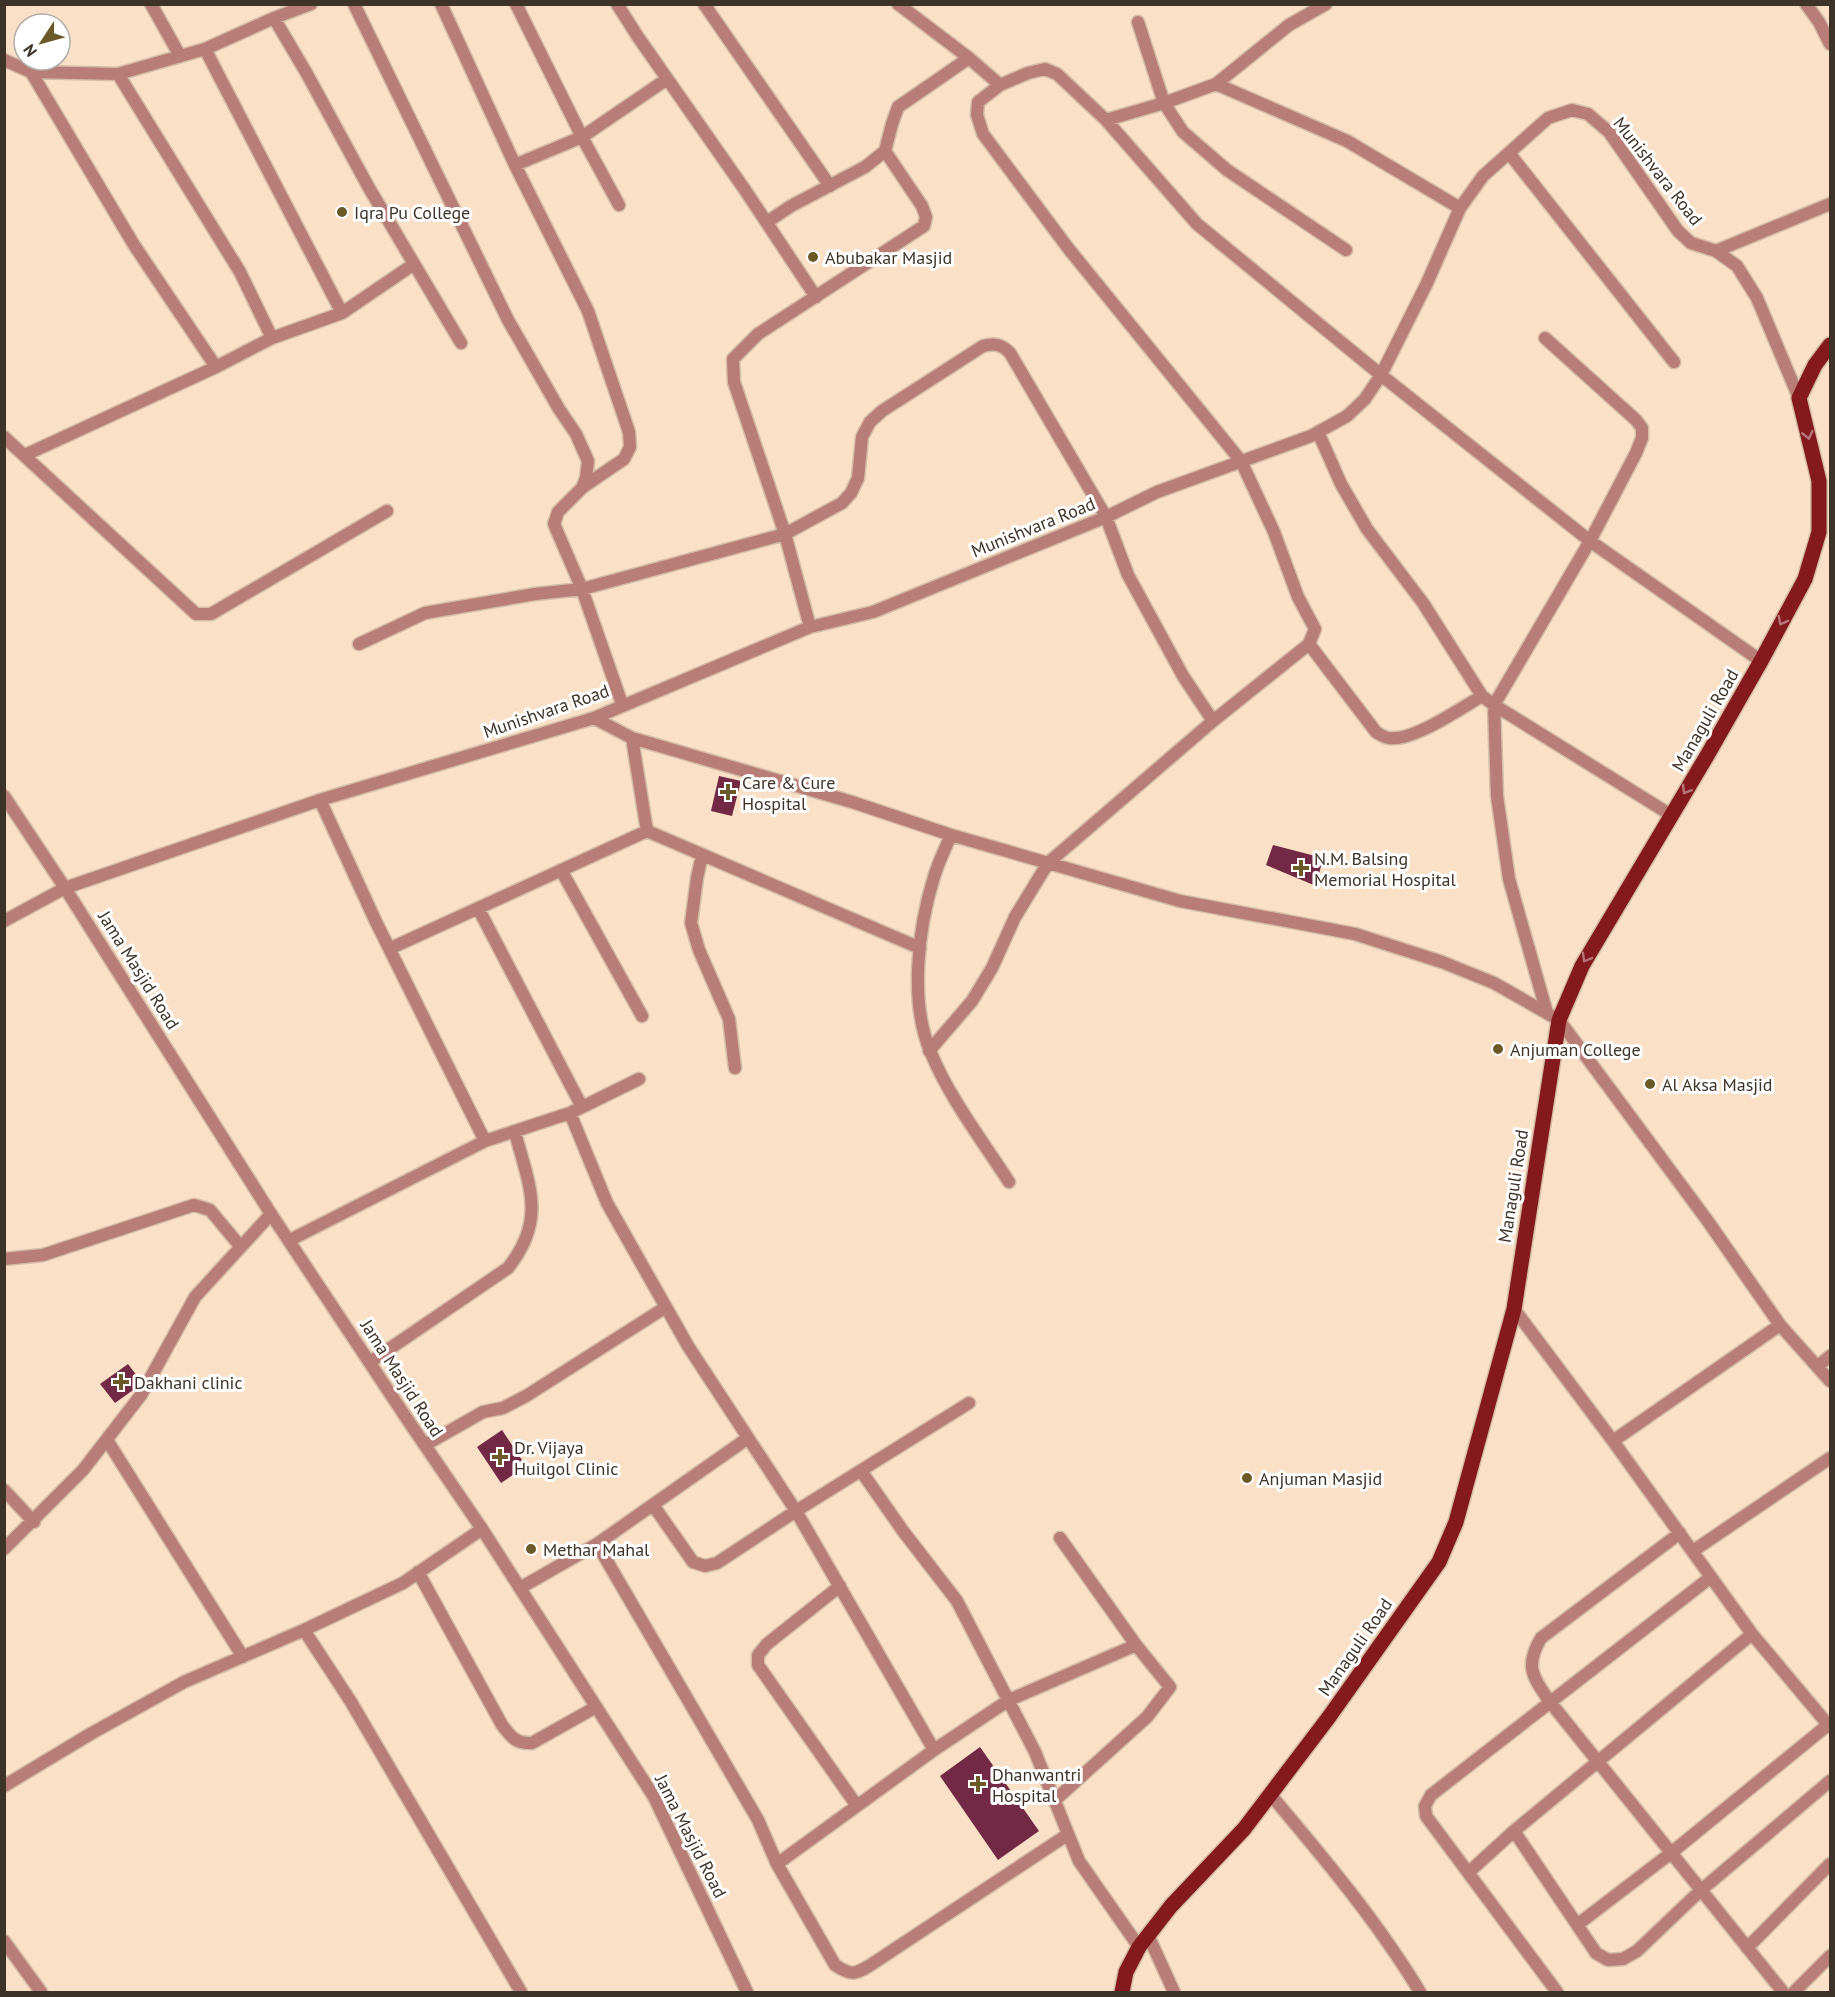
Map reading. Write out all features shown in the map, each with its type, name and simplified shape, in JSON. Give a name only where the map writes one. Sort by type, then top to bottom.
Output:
[{"type":"main road","points":[[1799,398],[1815,365],[1830,345]]},
{"type":"main road","name":"Managuli Road","points":[[1122,1992],[1126,1972],[1143,1941],[1171,1906],[1244,1829],[1329,1717],[1439,1562],[1458,1513],[1514,1309],[1553,1016],[1761,661],[1805,579],[1819,532],[1819,481],[1799,398]]},
{"type":"street","points":[[151,4],[180,56]]},
{"type":"street","points":[[31,72],[118,74],[205,49],[274,18],[290,8],[311,4]]},
{"type":"street","points":[[354,4],[508,320],[576,434],[588,461],[582,488]]},
{"type":"street","points":[[441,4],[515,165],[588,311],[629,432],[630,447],[624,459],[582,488],[558,512],[554,524],[582,589],[622,704]]},
{"type":"street","points":[[516,4],[619,206]]},
{"type":"street","points":[[617,4],[816,297]]},
{"type":"street","points":[[704,4],[830,186]]},
{"type":"street","points":[[898,4],[969,58],[1000,85]]},
{"type":"street","points":[[1106,120],[1164,103],[1216,84],[1289,25],[1326,4]]},
{"type":"street","points":[[1806,4],[1819,22],[1830,44]]},
{"type":"street","points":[[274,18],[308,74],[369,188],[461,343]]},
{"type":"street","points":[[1138,22],[1164,103],[1184,132],[1227,170],[1346,250]]},
{"type":"street","points":[[205,49],[342,313]]},
{"type":"street","points":[[767,222],[791,206],[865,167],[885,151],[898,107],[969,58]]},
{"type":"street","points":[[929,1051],[972,1000],[992,968],[1015,917],[1048,863],[1213,721],[1309,644],[1315,629],[1298,597],[1274,532],[1241,462],[1068,248],[983,134],[977,115],[978,102],[1000,85],[1028,73],[1045,69],[1057,74],[1106,120],[1197,224],[1381,375],[1590,541],[1761,661]]},
{"type":"street","points":[[31,72],[134,245],[216,367]]},
{"type":"street","points":[[118,74],[240,272],[272,338]]},
{"type":"street","points":[[515,165],[582,137],[667,79]]},
{"type":"street","points":[[1216,84],[1347,141],[1460,208]]},
{"type":"street","name":"Munishvara Road","points":[[4,921],[65,888],[320,800],[594,717],[810,627],[873,612],[1106,517],[1157,492],[1318,432],[1347,416],[1365,399],[1381,375],[1427,283],[1460,208],[1483,176],[1548,118],[1572,110],[1588,114],[1609,132],[1678,231],[1691,243],[1716,251],[1737,266],[1757,298],[1799,398]]},
{"type":"street","points":[[810,627],[785,534],[734,382],[733,359],[758,334],[924,226],[926,217],[922,206],[885,151]]},
{"type":"street","points":[[1509,153],[1674,362]]},
{"type":"street","points":[[1716,251],[1830,204]]},
{"type":"street","points":[[25,455],[216,367],[272,338],[342,313],[414,264]]},
{"type":"street","points":[[1545,338],[1636,420],[1642,428],[1642,438],[1590,541],[1494,705],[1497,796],[1509,879],[1553,1016],[1707,1220],[1780,1325],[1830,1382]]},
{"type":"street","points":[[359,644],[425,613],[535,594],[582,589],[785,534],[842,503],[851,493],[858,478],[862,437],[870,422],[882,411],[983,346],[994,343],[1010,353],[1106,517],[1128,575],[1183,676],[1213,721]]},
{"type":"street","points":[[1318,432],[1341,484],[1362,520],[1423,603],[1482,696],[1671,815]]},
{"type":"street","points":[[4,437],[196,614],[211,614],[387,511]]},
{"type":"street","points":[[1309,644],[1376,732],[1388,738],[1402,737],[1423,730],[1482,696]]},
{"type":"street","points":[[594,717],[632,738],[852,802],[951,835],[1180,901],[1355,934],[1453,966],[1494,983],[1553,1016]]},
{"type":"street","points":[[632,738],[647,831]]},
{"type":"street","name":"Jama Masjid Road","points":[[4,796],[272,1214],[482,1528],[654,1797],[747,1992]]},
{"type":"street","points":[[320,800],[376,922],[391,948],[485,1141]]},
{"type":"street","points":[[391,948],[647,831],[920,948]]},
{"type":"street","points":[[951,835],[934,877],[920,948],[920,1014],[929,1051],[944,1081],[1009,1182]]},
{"type":"street","points":[[702,855],[691,923],[699,950],[729,1019],[735,1068]]},
{"type":"street","points":[[561,870],[642,1016]]},
{"type":"street","points":[[478,908],[582,1107]]},
{"type":"street","points":[[290,1240],[485,1141],[570,1113],[639,1079]]},
{"type":"street","points":[[570,1113],[607,1203],[688,1346],[796,1511],[934,1750]]},
{"type":"street","points":[[370,1362],[508,1268],[521,1252],[529,1231],[533,1203],[515,1132]]},
{"type":"street","points":[[4,1260],[44,1255],[194,1205],[210,1210],[240,1246]]},
{"type":"street","points":[[4,1549],[34,1522],[83,1470],[107,1440],[141,1395],[195,1297],[272,1214]]},
{"type":"street","points":[[425,1445],[483,1412],[503,1408],[526,1396],[666,1307]]},
{"type":"street","points":[[1514,1309],[1613,1441],[1752,1634],[1830,1726],[1577,1925]]},
{"type":"street","points":[[1613,1441],[1780,1325]]},
{"type":"street","points":[[1818,1366],[1830,1356]]},
{"type":"street","points":[[653,1505],[693,1562],[705,1566],[717,1563],[969,1403]]},
{"type":"street","points":[[520,1588],[597,1544],[748,1438]]},
{"type":"street","points":[[107,1440],[243,1657]]},
{"type":"street","points":[[1693,1551],[1830,1458]]},
{"type":"street","points":[[861,1471],[903,1531],[957,1601],[1035,1752],[1079,1861],[1143,1941],[1174,1992]]},
{"type":"street","points":[[4,1490],[34,1522]]},
{"type":"street","points":[[4,1786],[92,1733],[184,1682],[304,1630],[403,1583],[482,1528]]},
{"type":"street","points":[[1680,1533],[1541,1638],[1533,1652],[1531,1662],[1533,1676],[1550,1702],[1783,1992]]},
{"type":"street","points":[[1054,1801],[1147,1717],[1170,1687],[1136,1645],[1060,1538]]},
{"type":"street","points":[[597,1544],[758,1820],[777,1864],[835,1965],[845,1971],[856,1973],[869,1966],[1067,1835]]},
{"type":"street","points":[[418,1572],[502,1725],[512,1738],[522,1744],[532,1743],[596,1707]]},
{"type":"street","points":[[1557,1992],[1426,1816],[1425,1806],[1431,1795],[1711,1576]]},
{"type":"street","points":[[840,1586],[767,1644],[758,1655],[758,1665],[857,1806]]},
{"type":"street","points":[[304,1630],[351,1702],[521,1992]]},
{"type":"street","points":[[1469,1872],[1598,1760],[1752,1634]]},
{"type":"street","points":[[777,1864],[934,1750],[1009,1700],[1136,1645]]},
{"type":"street","points":[[1514,1831],[1596,1953],[1608,1960],[1623,1959],[1637,1951],[1700,1891],[1830,1781]]},
{"type":"street","points":[[1270,1794],[1332,1867],[1373,1921],[1420,1992]]},
{"type":"street","points":[[1747,1948],[1830,1864]]},
{"type":"street","points":[[4,1941],[41,1992]]},
{"type":"street","points":[[1794,1992],[1830,1956]]},
{"type":"building","points":[[719,776],[741,781],[732,816],[711,811]]},
{"type":"building","points":[[1273,845],[1323,858],[1316,886],[1266,865]]},
{"type":"building","points":[[128,1364],[140,1380],[136,1388],[115,1403],[100,1384]]},
{"type":"building","points":[[502,1430],[526,1466],[501,1483],[477,1447]]},
{"type":"building","points":[[980,1747],[1039,1831],[998,1860],[940,1776]]},
{"type":"place","name":"Iqra Pu College","points":[[342,212]]},
{"type":"place","name":"Abubakar Masjid","points":[[813,257]]},
{"type":"place","name":"Care & Cure Hospital","points":[[728,792]]},
{"type":"place","name":"N.M. Balsing Memorial Hospital","points":[[1301,868]]},
{"type":"place","name":"Anjuman College","points":[[1498,1049]]},
{"type":"place","name":"Al Aksa Masjid","points":[[1650,1084]]},
{"type":"place","name":"Dakhani clinic","points":[[121,1382]]},
{"type":"place","name":"Dr. Vijaya Huilgol Clinic","points":[[500,1457]]},
{"type":"place","name":"Anjuman Masjid","points":[[1247,1478]]},
{"type":"place","name":"Methar Mahal","points":[[531,1549]]},
{"type":"place","name":"Dhanwantri Hospital","points":[[978,1784]]}]
